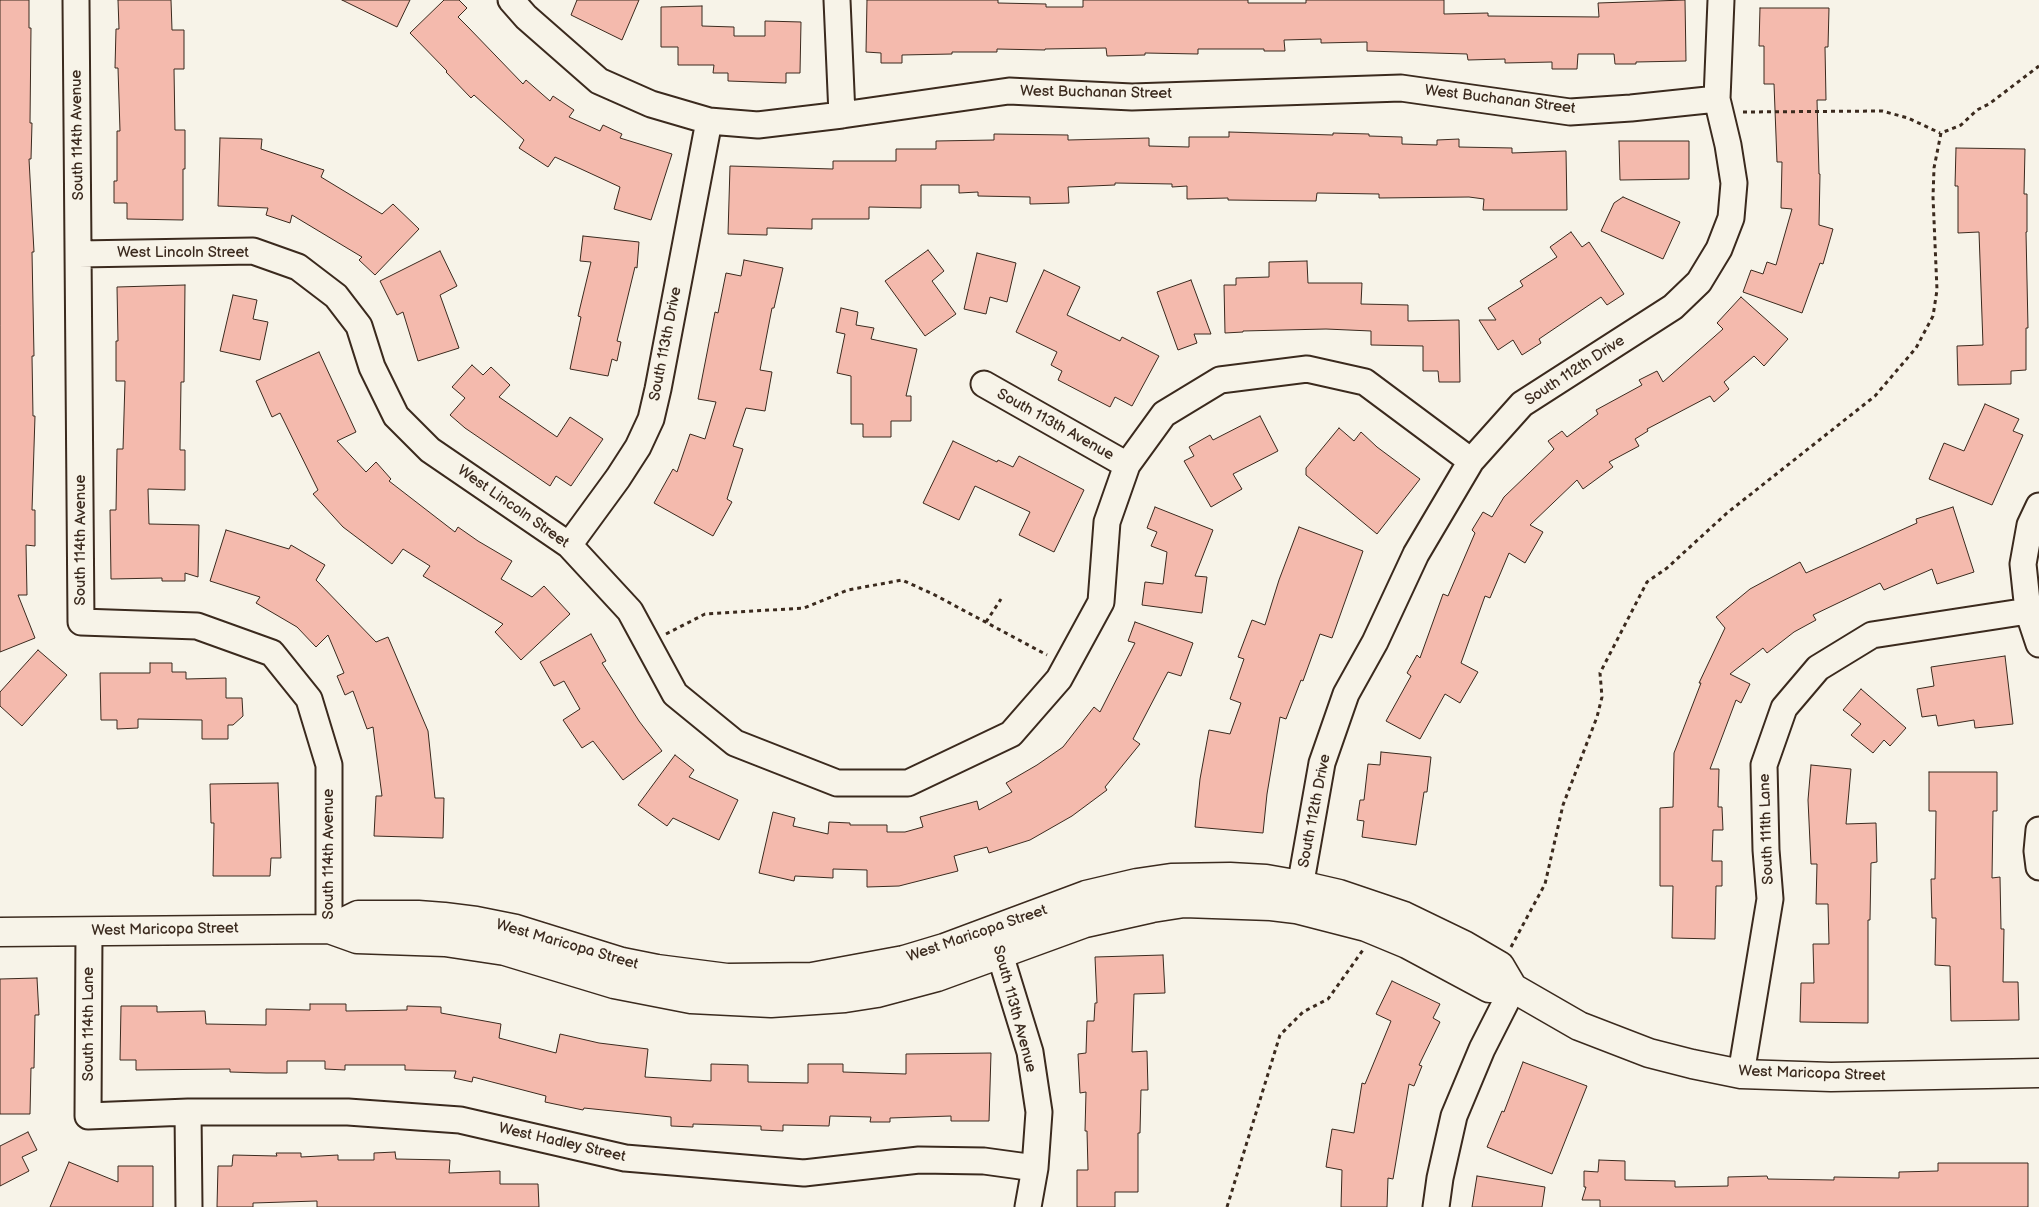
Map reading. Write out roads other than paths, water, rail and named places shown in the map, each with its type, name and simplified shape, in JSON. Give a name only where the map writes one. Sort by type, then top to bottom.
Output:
[{"type":"street","name":"South 114th Avenue","points":[[76,0],[81,622],[197,626],[272,653],[309,699],[329,765],[329,929]]},
{"type":"street","points":[[837,0],[842,115]]},
{"type":"street","name":"South 112th Drive","points":[[1298,897],[1322,763],[1346,694],[1375,642],[1416,554],[1471,461],[1522,404],[1673,307],[1699,282],[1719,249],[1731,218],[1734,183],[1719,106],[1721,0]]},
{"type":"street","name":"West Buchanan Street","points":[[512,1],[526,17],[599,81],[651,104],[709,121],[758,125],[1009,91],[1132,97],[1401,88],[1570,112],[1631,108],[1719,106]]},
{"type":"street","name":"South 113th Drive","points":[[569,545],[618,478],[638,447],[651,419],[709,121]]},
{"type":"street","name":"West Lincoln Street","points":[[79,254],[253,251],[298,267],[336,296],[359,326],[372,366],[396,416],[430,450],[569,545],[630,611],[675,694],[735,743],[837,783],[908,783],[1011,734],[1059,679],[1101,602],[1107,522],[1127,465],[1164,414],[1220,380],[1308,369],[1365,382],[1471,461]]},
{"type":"street","name":"South 113th Avenue","points":[[984,384],[1127,465]]},
{"type":"street","points":[[2039,506],[2030,525],[2023,564],[2028,611],[2039,644]]},
{"type":"street","name":"South 111th Lane","points":[[1741,1074],[1770,899],[1766,850],[1764,765],[1784,708],[1818,668],[1872,634],[2028,611]]},
{"type":"street","points":[[2039,830],[2037,851],[2039,868]]},
{"type":"street","name":"West Maricopa Street","points":[[0,932],[329,929],[357,939],[445,942],[505,951],[614,984],[691,999],[742,1002],[812,1001],[877,993],[937,977],[996,942],[1152,908],[1184,903],[1271,906],[1298,897],[1339,894],[1404,916],[1464,945],[1506,977],[1578,1026],[1648,1053],[1741,1074],[1830,1077],[2039,1073]]},
{"type":"street","name":"West Maricopa Street","points":[[1298,897],[1348,922],[1377,931],[1440,961],[1489,988],[1506,977]]},
{"type":"street","name":"South 114th Lane","points":[[88,1116],[89,931]]},
{"type":"street","name":"South 113th Avenue","points":[[996,942],[1030,1052],[1039,1112],[1035,1168],[1028,1207]]},
{"type":"street","points":[[1436,1207],[1440,1178],[1454,1116],[1482,1048],[1506,977]]},
{"type":"street","points":[[188,1112],[189,1207]]},
{"type":"street","name":"West Hadley Street","points":[[88,1116],[188,1112],[348,1112],[460,1120],[625,1158],[804,1173],[919,1160],[984,1161],[1035,1168]]}]
